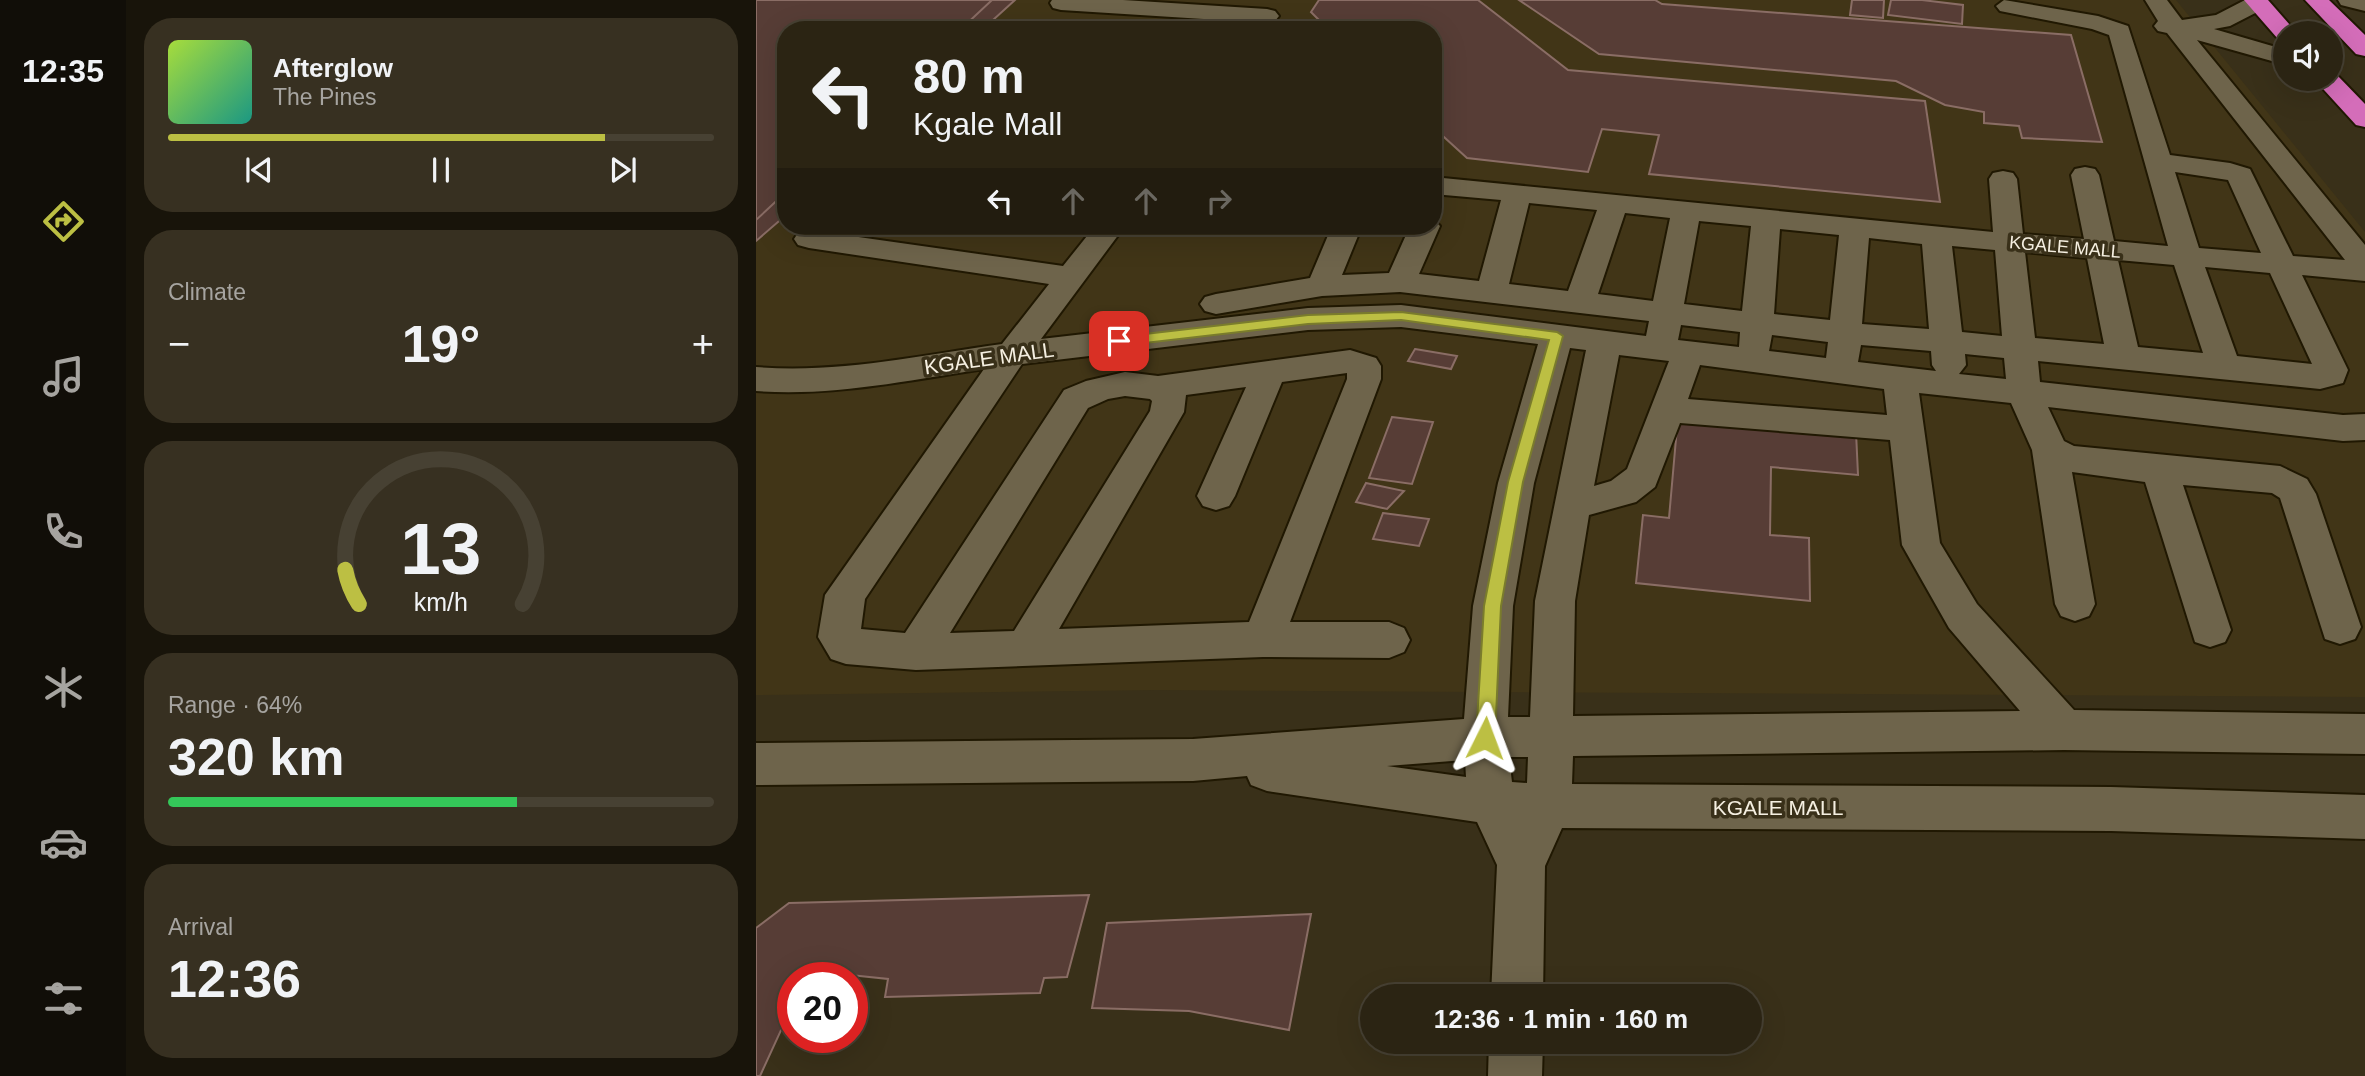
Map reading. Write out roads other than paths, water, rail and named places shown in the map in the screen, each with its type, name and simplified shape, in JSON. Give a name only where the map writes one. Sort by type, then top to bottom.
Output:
[{"type":"highway","points":[[2316,0],[2365,49]]},
{"type":"highway","points":[[2256,1],[2274,21]]},
{"type":"highway","points":[[2338,91],[2365,119]]},
{"type":"street","points":[[2041,0],[2231,40],[2273,54]]},
{"type":"street","points":[[2156,0],[2175,28],[2365,265]]},
{"type":"street","points":[[2349,0],[2365,4]]},
{"type":"street","points":[[2175,28],[2222,21],[2256,1]]},
{"type":"street","points":[[1061,3],[1267,15]]},
{"type":"street","points":[[2008,6],[2098,23],[2120,31],[2186,257],[2224,366]]},
{"type":"street","points":[[2159,162],[2236,172],[2290,172]]},
{"type":"street","points":[[1216,304],[1322,286],[1401,282],[1846,333],[2320,377],[2331,375],[2331,370],[2236,172]]},
{"type":"street","points":[[2085,175],[2124,359]]},
{"type":"street","points":[[2003,179],[2024,393],[2050,450],[2075,604]]},
{"type":"street","name":"KGALE MALL","points":[[1442,193],[1517,194],[1936,236],[2365,271]]},
{"type":"street","points":[[1491,294],[1517,194]]},
{"type":"street","points":[[1579,304],[1614,203]]},
{"type":"street","points":[[1572,501],[1595,500],[1623,492],[1642,477],[1667,410],[1675,350],[1667,314],[1686,211]]},
{"type":"street","points":[[1754,360],[1766,219]]},
{"type":"street","points":[[1842,372],[1855,228]]},
{"type":"street","points":[[1103,235],[1012,354],[845,595],[839,637],[846,646],[916,652],[1263,639],[1389,640]]},
{"type":"street","points":[[1322,286],[1343,235]]},
{"type":"street","points":[[1401,282],[1421,235]]},
{"type":"street","points":[[1936,236],[1952,385]]},
{"type":"street","points":[[809,239],[1070,277]]},
{"type":"street","name":"KGALE MALL","points":[[756,379],[779,381],[871,374],[1012,354],[1308,319],[1401,316],[1952,385],[2343,428],[2365,427]]},
{"type":"street","points":[[1521,864],[1490,802],[1485,738],[1493,606],[1516,482],[1557,336]]},
{"type":"street","points":[[1517,984],[1521,864],[1549,806],[1555,601],[1572,501],[1605,340]]},
{"type":"street","points":[[916,652],[1076,399],[1102,388],[1150,384],[1160,387],[1350,362],[1364,366],[1364,379],[1263,639]]},
{"type":"street","points":[[1216,496],[1269,372]]},
{"type":"street","points":[[1900,379],[1921,545],[1963,617],[2064,730]]},
{"type":"street","points":[[1026,648],[1167,412],[1170,398],[1160,387]]},
{"type":"street","points":[[1667,410],[1906,429]]},
{"type":"street","points":[[2050,450],[2068,458],[2101,464],[2280,480],[2294,489],[2340,627]]},
{"type":"street","points":[[2160,469],[2210,630]]},
{"type":"street","name":"KGALE MALL","points":[[756,764],[1193,760],[1485,738],[1553,736],[2064,730],[2365,734]]},
{"type":"street","name":"KGALE MALL","points":[[1193,760],[1490,802],[1549,806],[2111,810],[2365,817]]},
{"type":"street","points":[[1515,1076],[1516,1054]]}]
